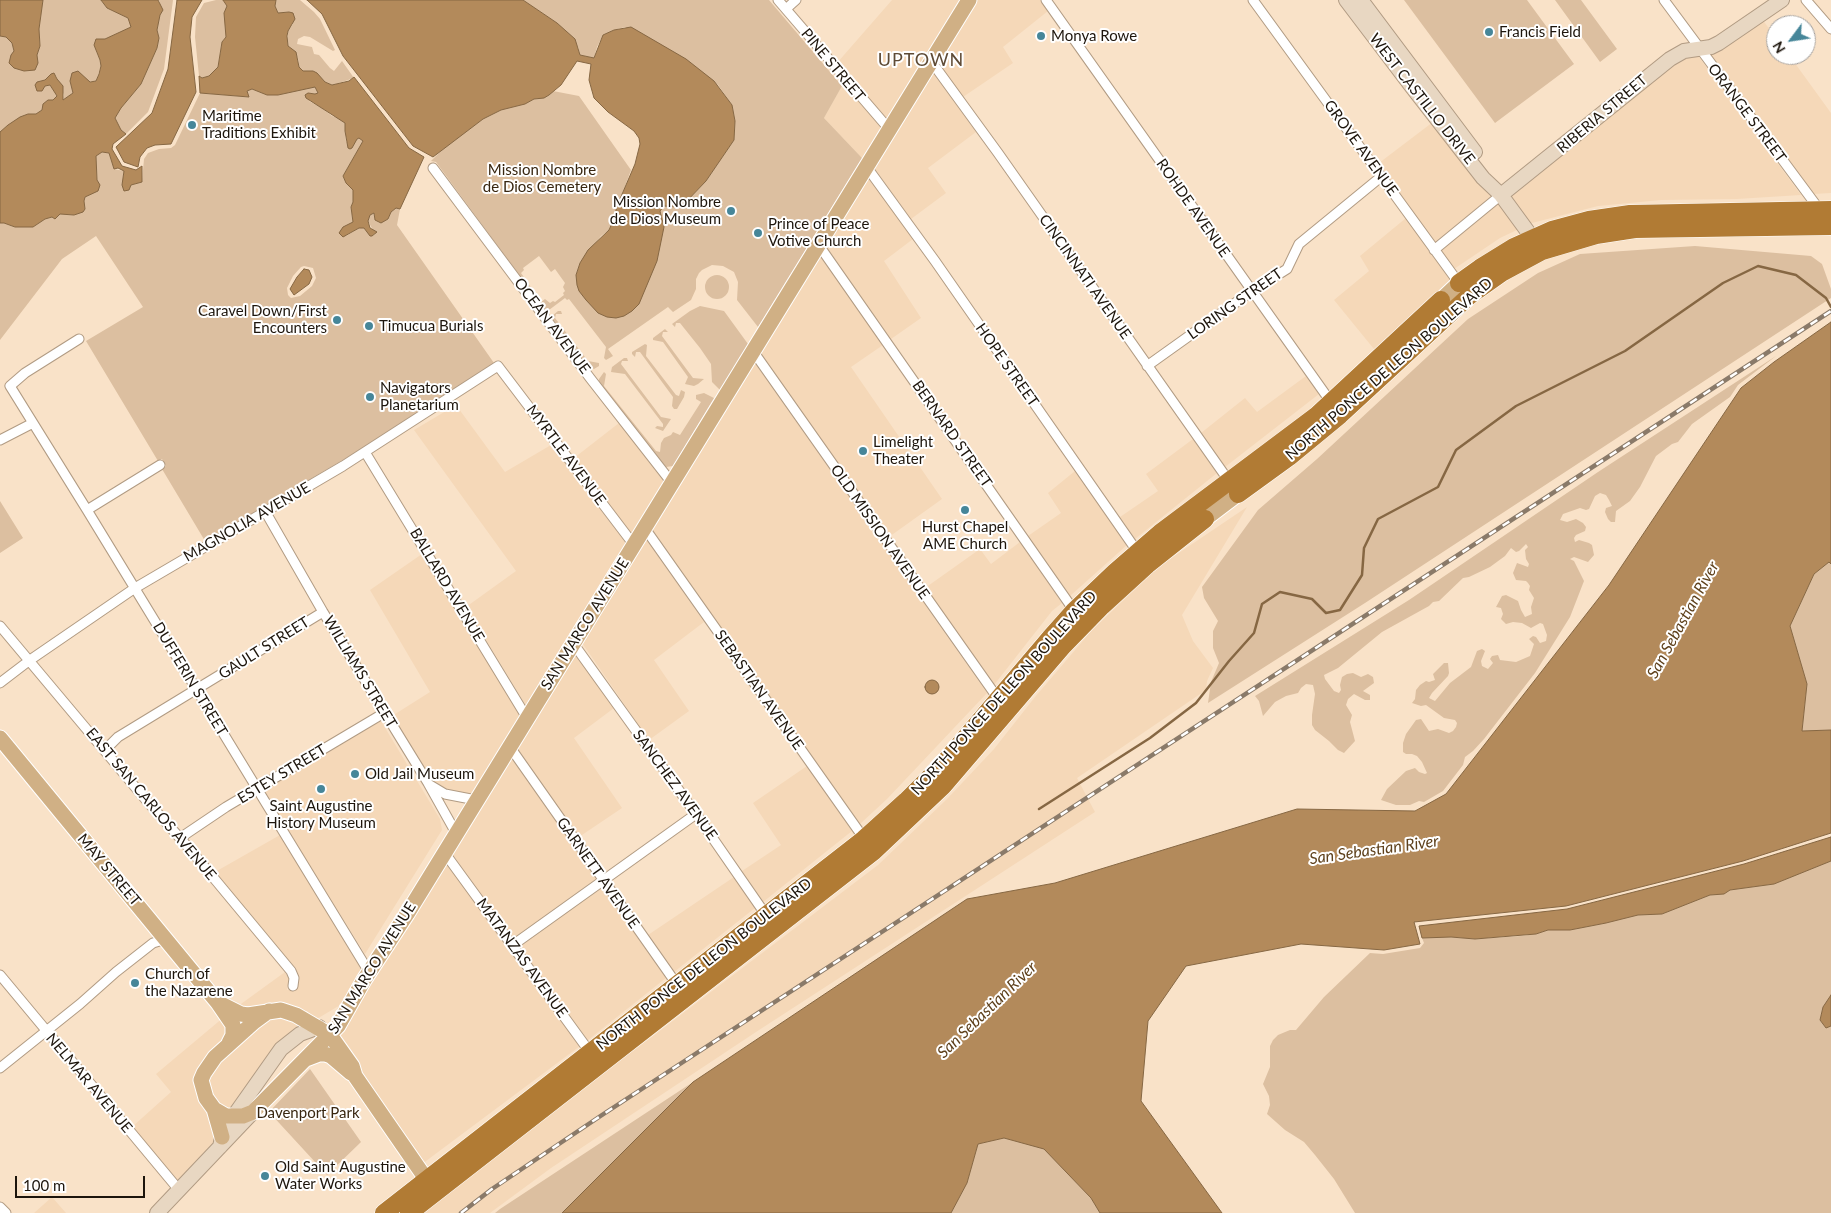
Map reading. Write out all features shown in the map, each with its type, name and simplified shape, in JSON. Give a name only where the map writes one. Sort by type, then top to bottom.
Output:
[{"type":"highway","name":"NORTH PONCE DE LEON BOULEVARD","points":[[384,1213],[431,1185],[682,992],[943,786],[1003,706],[1079,618],[1142,558],[1234,488],[1288,439],[1336,409],[1464,290],[1503,272],[1537,245],[1552,230],[1589,220],[1630,214],[1825,210]]},
{"type":"highway","name":"NORTH PONCE DE LEON BOULEVARD","points":[[1537,245],[1635,229],[1831,226]]},
{"type":"highway","name":"NORTH PONCE DE LEON BOULEVARD","points":[[1336,409],[1441,300]]},
{"type":"highway","name":"NORTH PONCE DE LEON BOULEVARD","points":[[1142,558],[1205,519]]},
{"type":"highway","name":"NORTH PONCE DE LEON BOULEVARD","points":[[409,1213],[431,1185]]},
{"type":"main road","name":"WEST CASTILLO DRIVE","points":[[1346,0],[1483,178],[1501,195]]},
{"type":"main road","name":"WEST CASTILLO DRIVE","points":[[1361,0],[1490,174],[1501,195],[1537,245]]},
{"type":"main road","name":"RIBERIA STREET","points":[[1501,195],[1670,59],[1684,51],[1711,47],[1719,43],[1782,0]]},
{"type":"main road","name":"SAN MARCO AVENUE","points":[[316,1029],[338,1026],[369,972],[528,718],[931,61],[965,2]]},
{"type":"main road","name":"NORTH PONCE DE LEON BOULEVARD","points":[[1441,300],[1464,290]]},
{"type":"main road","name":"NORTH PONCE DE LEON BOULEVARD","points":[[1205,519],[1234,488]]},
{"type":"main road","name":"MAY STREET","points":[[0,738],[160,941],[218,1003],[233,1025],[233,1035],[229,1043]]},
{"type":"main road","name":"MAY STREET","points":[[218,1003],[241,1014],[248,1015],[281,1010],[290,1013],[316,1029]]},
{"type":"main road","points":[[253,1112],[233,1117],[226,1116],[214,1109],[206,1098],[201,1080],[208,1064],[229,1043],[269,1011]]},
{"type":"main road","points":[[157,1213],[221,1142],[303,1060],[316,1029]]},
{"type":"main road","points":[[316,1029],[352,1066],[355,1076]]},
{"type":"main road","points":[[221,1142],[233,1117],[281,1049],[300,1034],[316,1029]]},
{"type":"main road","points":[[303,1060],[319,1054],[325,1054],[331,1056],[355,1076],[431,1185]]},
{"type":"main road","points":[[214,1109],[221,1142]]},
{"type":"street","name":"PINE STREET","points":[[778,0],[888,129]]},
{"type":"street","points":[[786,9],[796,0]]},
{"type":"street","name":"ROHDE AVENUE","points":[[1046,0],[1336,409]]},
{"type":"street","name":"GROVE AVENUE","points":[[1253,0],[1464,290]]},
{"type":"street","name":"ORANGE STREET","points":[[1664,0],[1825,210],[1831,226]]},
{"type":"street","points":[[1806,0],[1831,29]]},
{"type":"street","name":"CINCINNATI AVENUE","points":[[931,61],[1234,488]]},
{"type":"street","name":"HOPE STREET","points":[[866,166],[947,277],[1142,558]]},
{"type":"street","name":"OCEAN AVENUE","points":[[433,168],[590,378],[672,483]]},
{"type":"street","name":"LORING STREET","points":[[1148,366],[1252,291],[1287,269],[1299,244],[1382,176]]},
{"type":"street","name":"RIBERIA STREET","points":[[1434,250],[1501,195]]},
{"type":"street","name":"BERNARD STREET","points":[[818,244],[1079,618]]},
{"type":"street","name":"DUFFERIN STREET","points":[[79,339],[25,372],[10,386],[369,972]]},
{"type":"street","name":"OLD MISSION AVENUE","points":[[753,351],[832,466],[1003,706]]},
{"type":"street","name":"MAGNOLIA AVENUE","points":[[0,683],[30,660],[135,588],[366,452],[498,366]]},
{"type":"street","name":"MYRTLE AVENUE","points":[[498,366],[634,545]]},
{"type":"street","points":[[0,440],[33,423]]},
{"type":"street","name":"BALLARD AVENUE","points":[[366,452],[528,718]]},
{"type":"street","points":[[87,510],[160,466]]},
{"type":"street","name":"WILLIAMS STREET","points":[[265,511],[323,612],[428,783],[456,833]]},
{"type":"street","name":"SEBASTIAN AVENUE","points":[[644,527],[869,845]]},
{"type":"street","name":"GAULT STREET","points":[[105,750],[118,738],[323,612]]},
{"type":"street","name":"EAST SAN CARLOS AVENUE","points":[[0,626],[291,971],[294,978],[293,986]]},
{"type":"street","name":"SANCHEZ AVENUE","points":[[573,643],[771,922]]},
{"type":"street","name":"ESTEY STREET","points":[[180,838],[226,807],[384,712]]},
{"type":"street","name":"GARNETT AVENUE","points":[[510,747],[682,992]]},
{"type":"street","points":[[428,783],[445,794],[476,800]]},
{"type":"street","points":[[513,945],[696,814]]},
{"type":"street","name":"MATANZAS AVENUE","points":[[444,852],[595,1059]]},
{"type":"street","points":[[0,1068],[45,1030],[80,1004],[116,972],[160,941]]},
{"type":"street","name":"NELMAR AVENUE","points":[[0,975],[179,1190]]},
{"type":"street","points":[[0,1207],[6,1213]]},
{"type":"shaded area","points":[[892,0],[960,0],[862,158],[824,118],[842,86],[830,71]]},
{"type":"shaded area","points":[[974,0],[1040,0],[1048,11],[1003,47],[1013,63],[963,97],[936,61]]},
{"type":"shaded area","points":[[1762,19],[1766,24],[1766,65],[1796,65],[1831,113],[1831,193],[1813,194],[1708,52]]},
{"type":"shaded area","points":[[1696,53],[1801,195],[1737,199],[1661,200],[1598,206],[1528,224],[1507,196],[1684,56]]},
{"type":"shaded area","points":[[931,70],[976,132],[928,168],[946,193],[911,219],[872,165]]},
{"type":"shaded area","points":[[1433,122],[1494,196],[1435,243],[1379,163]]},
{"type":"shaded area","points":[[866,174],[913,239],[884,261],[921,318],[891,339],[824,244]]},
{"type":"shaded area","points":[[1500,202],[1519,229],[1500,238],[1454,269],[1440,250]]},
{"type":"shaded area","points":[[1406,218],[1450,280],[1378,354],[1334,300],[1369,271],[1360,256]]},
{"type":"shaded area","points":[[818,253],[883,345],[851,367],[942,499],[889,537],[758,350]]},
{"type":"shaded area","points":[[752,359],[987,693],[887,799],[860,824],[650,527]]},
{"type":"shaded area","points":[[1306,376],[1319,394],[1225,467],[1201,433],[1245,398],[1257,412]]},
{"type":"shaded area","points":[[456,405],[505,472],[551,445],[628,546],[528,709],[466,607],[516,571],[414,430]]},
{"type":"shaded area","points":[[619,423],[666,484],[633,536],[574,458]]},
{"type":"shaded area","points":[[1193,439],[1217,473],[1135,539],[1120,517],[1158,491],[1146,474]]},
{"type":"shaded area","points":[[1075,471],[1127,545],[1070,596],[1028,536],[1061,513],[1048,493]]},
{"type":"shaded area","points":[[1247,507],[1182,615],[1193,641],[1213,668],[1207,681],[1206,690],[1077,778],[1095,812],[756,1032],[551,1168],[490,1213],[419,1213],[545,1115],[649,1039],[878,865],[947,799],[994,749],[1093,629],[1161,565]]},
{"type":"shaded area","points":[[644,536],[704,622],[654,660],[689,711],[649,740],[580,640]]},
{"type":"shaded area","points":[[1020,542],[1062,603],[1052,611],[994,685],[925,588],[980,549],[991,564]]},
{"type":"shaded area","points":[[422,554],[522,719],[474,795],[448,790],[432,780],[392,716],[430,692],[370,590]]},
{"type":"shaded area","points":[[574,650],[614,708],[574,738],[622,808],[579,837],[518,749]]},
{"type":"shaded area","points":[[381,721],[440,819],[442,830],[365,954],[266,795],[266,790]]},
{"type":"shaded area","points":[[510,756],[596,879],[514,939],[450,851]]},
{"type":"shaded area","points":[[807,766],[852,831],[763,902],[742,871],[781,845],[753,803]]},
{"type":"shaded area","points":[[280,835],[363,972],[342,1004],[315,1020],[307,1011],[287,1003],[234,1009],[285,972],[289,979],[287,990],[297,990],[299,978],[295,968],[215,872]]},
{"type":"shaded area","points":[[444,860],[580,1046],[422,1164],[366,1082],[336,1033]]},
{"type":"shaded area","points":[[734,877],[755,908],[674,972],[648,935]]},
{"type":"shaded area","points":[[601,886],[666,978],[588,1040],[519,946]]},
{"type":"shaded area","points":[[279,1012],[303,1026],[231,1112],[226,1112],[211,1096],[208,1074],[221,1055]]},
{"type":"shaded area","points":[[224,1017],[227,1033],[225,1038],[204,1062],[216,1125],[216,1145],[180,1183],[132,1127],[171,1092],[156,1074]]},
{"type":"shaded area","points":[[52,1197],[66,1213],[34,1213]]},
{"type":"green space","points":[[43,0],[101,0],[107,8],[128,18],[132,27],[105,39],[96,51],[101,66],[96,81],[70,81],[73,93],[63,101],[64,95],[56,76],[37,82],[45,86],[50,85],[57,96],[53,100],[48,100],[42,110],[36,115],[28,114],[8,125],[0,132],[0,36],[6,37],[12,43],[14,51],[38,63],[39,29]]},
{"type":"green space","points":[[158,0],[173,0],[164,69],[148,112],[126,134],[121,130],[115,118],[141,84],[157,48],[160,2]]},
{"type":"green space","points":[[223,0],[227,6],[226,37],[222,42],[218,67],[209,76],[202,78],[199,76],[195,37],[196,17],[204,3]]},
{"type":"green space","points":[[276,0],[300,0],[314,12],[320,19],[335,50],[333,51],[310,37],[304,36],[298,39],[297,44],[312,47],[314,54],[319,55],[334,71],[342,61],[354,78],[333,85],[325,82],[313,71],[303,71],[299,67],[298,58],[288,46],[288,31],[293,24],[293,14],[289,12],[278,13],[275,5]]},
{"type":"green space","name":"Mission Nombre de Dios Cemetery","points":[[523,0],[769,0],[842,86],[824,118],[862,158],[758,327],[737,300],[738,282],[734,272],[723,266],[712,265],[699,273],[696,279],[696,289],[691,300],[673,312],[668,307],[608,349],[613,356],[606,360],[604,358],[606,347],[569,299],[565,298],[549,310],[544,309],[436,162],[431,161],[449,143],[483,119],[501,110],[525,104],[534,99],[549,95],[553,91],[579,96],[631,170],[609,230],[601,236],[580,263],[576,275],[664,227],[660,211],[664,206],[684,204],[706,181],[734,140],[735,121],[732,105],[718,85],[625,27],[603,35],[594,58],[580,55],[578,47],[557,23]],"holes":[[[539,256],[551,272],[555,269],[565,283],[563,287],[564,295],[555,302],[550,303],[545,299],[541,302],[521,273],[524,270],[523,268]]]},
{"type":"green space","name":"Francis Field","points":[[1404,0],[1527,0],[1574,64],[1495,123]]},
{"type":"green space","points":[[1555,0],[1581,0],[1617,49],[1600,62]]},
{"type":"green space","points":[[315,86],[319,93],[311,93],[309,101],[345,123],[346,142],[360,138],[363,141],[343,176],[346,183],[353,190],[351,207],[353,222],[346,236],[359,228],[364,228],[372,236],[375,234],[368,221],[370,215],[374,213],[375,220],[388,220],[391,212],[396,208],[400,209],[397,225],[494,363],[363,448],[205,541],[162,469],[166,466],[162,459],[158,461],[86,341],[143,307],[96,236],[62,259],[0,340],[0,223],[15,227],[33,227],[45,219],[55,218],[60,214],[74,215],[85,209],[85,197],[99,185],[96,155],[102,152],[109,153],[114,169],[124,171],[123,175],[131,185],[142,182],[144,159],[148,153],[159,149],[171,148],[175,145],[200,93],[248,97],[247,91],[252,89],[267,95],[278,95]],"holes":[[[301,267],[313,268],[316,278],[312,286],[300,296],[291,298],[288,295],[287,288],[293,276]]]},
{"type":"green space","points":[[1695,246],[1811,256],[1822,264],[1831,289],[1831,298],[1365,603],[1208,703],[1211,682],[1219,663],[1213,648],[1213,631],[1218,621],[1204,598],[1202,587],[1258,510],[1317,459],[1468,319],[1538,273],[1580,254]]},
{"type":"green space","points":[[717,275],[726,278],[729,287],[726,296],[717,299],[708,296],[705,287],[708,278]]},
{"type":"green space","points":[[700,306],[724,311],[748,344],[720,390],[712,382],[711,364],[700,348],[680,323],[676,323],[675,327],[672,324]]},
{"type":"green space","points":[[561,311],[562,314],[556,314],[555,318],[588,361],[599,363],[599,366],[594,369],[587,368],[552,319],[552,316]]},
{"type":"green space","points":[[665,329],[668,332],[663,332],[662,336],[693,378],[704,379],[698,384],[694,386],[685,384],[688,377],[663,342],[653,340]]},
{"type":"green space","points":[[645,344],[647,345],[646,356],[676,395],[679,396],[681,390],[685,392],[677,409],[674,409],[672,406],[673,397],[640,352],[636,352],[635,357],[632,354],[632,352]]},
{"type":"green space","points":[[1776,356],[1738,385],[1730,397],[1692,424],[1678,442],[1672,444],[1656,456],[1640,487],[1630,501],[1616,511],[1615,522],[1611,522],[1608,519],[1605,512],[1606,508],[1612,506],[1606,495],[1600,493],[1595,496],[1589,509],[1580,508],[1563,514],[1560,520],[1567,522],[1576,519],[1583,523],[1586,527],[1585,531],[1576,535],[1574,538],[1575,542],[1579,540],[1592,545],[1594,555],[1588,562],[1574,557],[1570,559],[1574,561],[1584,581],[1570,617],[1535,673],[1484,739],[1465,757],[1463,765],[1443,791],[1424,802],[1419,801],[1410,805],[1396,805],[1381,800],[1387,789],[1406,771],[1415,768],[1419,772],[1427,773],[1417,756],[1403,752],[1406,734],[1416,720],[1421,719],[1429,731],[1438,729],[1449,733],[1456,727],[1457,723],[1455,720],[1444,718],[1426,705],[1421,706],[1412,703],[1415,699],[1416,690],[1420,685],[1426,681],[1435,680],[1433,674],[1444,663],[1448,663],[1448,676],[1429,698],[1435,701],[1450,683],[1471,667],[1477,651],[1482,649],[1485,651],[1481,661],[1482,666],[1488,669],[1493,663],[1490,659],[1492,656],[1498,655],[1500,660],[1516,662],[1530,656],[1534,644],[1529,639],[1533,636],[1540,643],[1546,641],[1547,635],[1543,624],[1540,623],[1531,628],[1522,623],[1513,622],[1506,624],[1501,619],[1503,614],[1501,608],[1496,607],[1502,596],[1506,595],[1518,601],[1525,617],[1532,614],[1531,607],[1534,598],[1529,590],[1530,586],[1526,581],[1516,580],[1513,573],[1517,563],[1528,567],[1529,564],[1526,559],[1525,550],[1528,547],[1526,544],[1516,552],[1511,548],[1505,556],[1490,567],[1463,578],[1439,601],[1433,602],[1382,632],[1338,668],[1324,675],[1334,691],[1339,693],[1342,677],[1347,674],[1353,673],[1361,677],[1368,674],[1373,677],[1374,683],[1363,691],[1370,695],[1370,700],[1365,700],[1354,694],[1348,699],[1346,705],[1352,715],[1350,722],[1355,741],[1344,753],[1315,730],[1312,725],[1315,694],[1313,685],[1306,684],[1298,693],[1286,696],[1275,702],[1263,716],[1259,701],[1255,696],[1409,600],[1598,472]]},
{"type":"green space","points":[[624,358],[627,358],[628,361],[622,361],[621,364],[661,417],[671,419],[663,431],[655,428],[657,426],[663,427],[663,424],[625,374],[611,372],[612,367]]},
{"type":"green space","points":[[604,372],[606,374],[604,386],[656,451],[660,452],[661,443],[664,438],[673,432],[680,435],[701,402],[696,399],[696,395],[704,393],[714,398],[673,466],[666,467],[660,463],[599,383],[599,379]]},
{"type":"green space","points":[[0,501],[23,538],[0,553]]},
{"type":"green space","points":[[1829,562],[1831,564],[1831,730],[1802,731],[1807,684],[1790,626],[1814,574]]},
{"type":"green space","points":[[1831,861],[1831,995],[1823,1007],[1820,1020],[1826,1028],[1831,1026],[1831,1213],[1355,1213],[1334,1179],[1304,1142],[1285,1130],[1267,1114],[1270,1105],[1269,1096],[1263,1084],[1270,1067],[1270,1046],[1273,1040],[1278,1035],[1290,1030],[1296,1030],[1324,997],[1370,953],[1383,954],[1420,948],[1424,943],[1422,938],[1426,937],[1475,939],[1521,936],[1548,930],[1570,930],[1638,915],[1662,914],[1710,895],[1724,894],[1730,890],[1774,884]]},
{"type":"green space","name":"Davenport Park","points":[[310,1069],[361,1142],[327,1175],[269,1112]]},
{"type":"green space","points":[[693,1082],[562,1213],[495,1213],[500,1209]]},
{"type":"green space","points":[[1004,1138],[1044,1148],[1091,1198],[1100,1213],[951,1213],[967,1183],[978,1144]]},
{"type":"water","points":[[0,0],[43,0],[39,29],[40,46],[37,55],[38,63],[35,70],[24,71],[14,68],[9,63],[14,51],[12,43],[6,37],[0,36]]},
{"type":"water","points":[[101,0],[158,0],[163,10],[157,30],[159,38],[157,48],[141,84],[115,118],[121,130],[126,134],[113,144],[112,149],[122,166],[136,170],[142,166],[142,182],[131,185],[129,190],[124,191],[122,185],[124,171],[118,168],[114,169],[109,153],[102,152],[96,156],[97,180],[100,185],[98,191],[85,197],[85,209],[83,212],[74,215],[60,214],[55,219],[52,217],[45,219],[33,227],[15,227],[0,223],[0,132],[20,117],[36,114],[42,110],[43,104],[57,96],[50,85],[45,86],[42,91],[37,91],[35,85],[37,82],[45,80],[51,74],[54,73],[63,86],[63,100],[73,93],[70,81],[72,73],[78,71],[90,82],[96,81],[101,66],[94,45],[96,39],[105,39],[131,27],[128,18],[107,8]]},
{"type":"water","points":[[177,0],[202,0],[192,17],[190,37],[196,92],[171,144],[155,145],[147,148],[140,157],[138,167],[124,162],[116,147],[152,113],[168,69]]},
{"type":"water","points":[[223,0],[276,0],[275,6],[278,13],[293,13],[295,19],[288,31],[288,46],[296,52],[299,67],[303,71],[317,73],[325,82],[332,85],[349,81],[354,77],[409,148],[424,157],[400,209],[396,208],[391,212],[388,219],[381,223],[375,220],[374,213],[370,215],[368,221],[370,228],[377,232],[372,236],[364,228],[359,228],[343,237],[339,233],[343,227],[353,222],[351,207],[353,190],[346,183],[343,176],[363,141],[359,138],[352,148],[348,148],[345,123],[306,98],[305,95],[308,93],[318,93],[315,87],[278,95],[267,95],[252,89],[247,91],[249,97],[200,93],[199,76],[202,78],[209,76],[218,67],[222,42],[226,37],[224,13],[227,6]]},
{"type":"water","points":[[307,0],[523,0],[557,23],[575,39],[580,55],[594,58],[603,35],[614,30],[631,27],[686,59],[714,81],[732,105],[735,121],[734,140],[706,181],[684,204],[677,207],[664,206],[660,211],[664,227],[657,261],[639,304],[624,316],[616,318],[607,317],[598,313],[579,291],[577,285],[576,275],[580,263],[588,250],[609,230],[614,219],[617,206],[635,164],[640,144],[639,138],[634,131],[608,112],[594,98],[589,80],[591,64],[577,61],[561,85],[549,95],[501,110],[483,119],[433,157],[413,146],[343,56],[322,14]]},
{"type":"water","points":[[304,269],[309,270],[312,277],[309,284],[294,295],[290,289]]},
{"type":"water","name":"San Sebastian River","points":[[1831,322],[1831,564],[1829,562],[1814,574],[1790,626],[1807,684],[1802,731],[1831,730],[1831,833],[1743,861],[1566,906],[1414,922],[1420,944],[1384,950],[1301,944],[1186,966],[1148,1021],[1141,1101],[1222,1213],[1100,1213],[1091,1198],[1044,1149],[1004,1138],[978,1144],[967,1183],[951,1213],[562,1213],[693,1082],[967,899],[1055,883],[1297,809],[1415,811],[1446,794],[1609,585],[1741,388]]},
{"type":"water","points":[[929,680],[935,680],[939,687],[935,694],[929,694],[925,690],[925,684]]},
{"type":"water","points":[[1831,837],[1831,861],[1774,884],[1730,890],[1724,894],[1710,895],[1662,914],[1638,915],[1570,930],[1548,930],[1536,934],[1475,939],[1451,937],[1422,938],[1419,926],[1567,909],[1744,864]]},
{"type":"water","points":[[1831,995],[1831,1026],[1826,1028],[1820,1020],[1823,1007]]},
{"type":"waterway","points":[[1039,809],[1150,738],[1196,703],[1254,633],[1262,604],[1280,592],[1312,599],[1326,613],[1340,610],[1362,575],[1364,548],[1378,519],[1438,487],[1456,450],[1516,406],[1625,351],[1723,283],[1758,266],[1796,275],[1826,298],[1831,307]]},
{"type":"railway","points":[[461,1213],[492,1189],[602,1115],[1831,311]]},
{"type":"place","name":"Francis Field","points":[[1489,32]]},
{"type":"place","name":"Monya Rowe","points":[[1041,36]]},
{"type":"place","name":"Maritime Traditions Exhibit","points":[[192,125]]},
{"type":"place","name":"Mission Nombre de Dios Museum","points":[[731,211]]},
{"type":"place","name":"Prince of Peace Votive Church","points":[[758,233]]},
{"type":"place","name":"Caravel Down/First Encounters","points":[[337,320]]},
{"type":"place","name":"Timucua Burials","points":[[369,326]]},
{"type":"place","name":"Navigators Planetarium","points":[[370,397]]},
{"type":"place","name":"Limelight Theater","points":[[863,451]]},
{"type":"place","name":"Hurst Chapel AME Church","points":[[965,510]]},
{"type":"place","name":"Old Jail Museum","points":[[355,774]]},
{"type":"place","name":"Saint Augustine History Museum","points":[[321,789]]},
{"type":"place","name":"Church of the Nazarene","points":[[135,983]]},
{"type":"place","name":"Old Saint Augustine Water Works","points":[[265,1176]]},
{"type":"district","name":"UPTOWN","points":[[921,60]]}]
